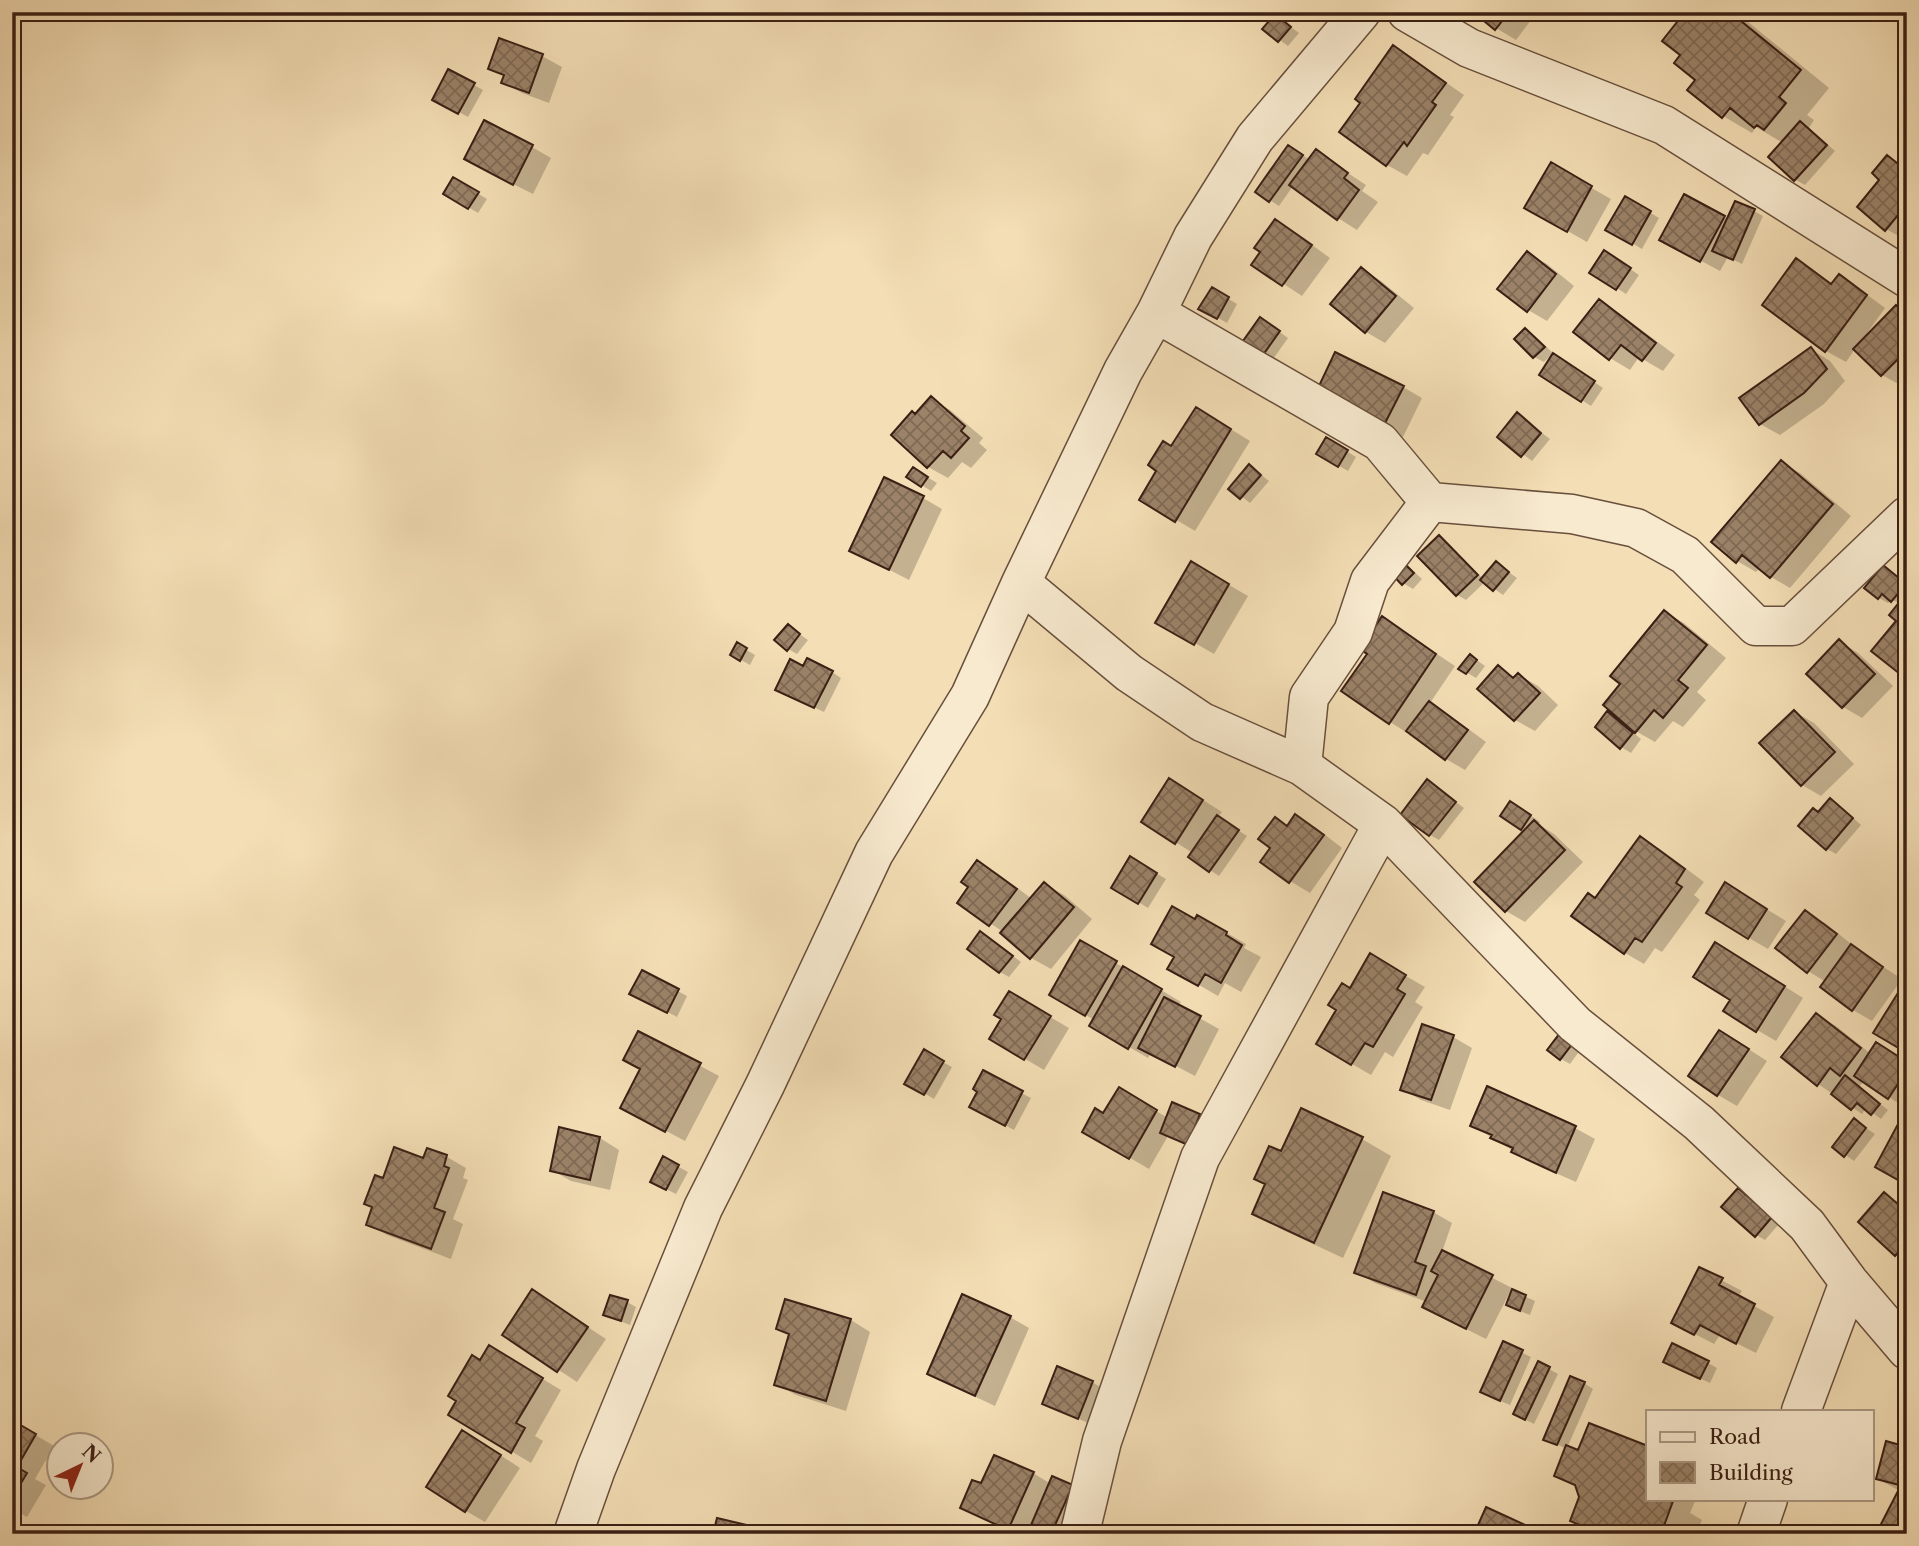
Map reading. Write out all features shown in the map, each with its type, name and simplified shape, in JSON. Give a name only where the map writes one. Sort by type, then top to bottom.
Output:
[{"type":"street","points":[[573,1534],[596,1469],[703,1208],[765,1085],[874,853],[970,696],[1123,371],[1156,313],[1193,237],[1255,138],[1361,12]]},
{"type":"street","points":[[1407,12],[1469,48],[1664,125],[1907,278]]},
{"type":"street","points":[[1156,313],[1380,442],[1430,502],[1572,514],[1636,527],[1685,555],[1756,626],[1792,626],[1907,516]]},
{"type":"street","points":[[1302,766],[1309,697],[1353,632],[1370,581],[1430,502]]},
{"type":"street","points":[[1021,583],[1129,673],[1202,722],[1302,766],[1383,824],[1575,1024],[1699,1123],[1807,1226],[1849,1282],[1907,1350]]},
{"type":"street","points":[[1083,1534],[1081,1528],[1102,1441],[1200,1158],[1383,824]]},
{"type":"street","points":[[1801,1410],[1849,1282]]},
{"type":"street","points":[[1756,1534],[1768,1500]]},
{"type":"building","points":[[1473,12],[1509,12],[1495,30]]},
{"type":"building","points":[[1685,12],[1730,12],[1801,70],[1779,97],[1786,103],[1764,130],[1757,125],[1754,128],[1730,108],[1722,118],[1687,90],[1695,80],[1674,63],[1680,55],[1662,41]]},
{"type":"building","points":[[1275,14],[1291,27],[1278,42],[1262,29]]},
{"type":"building","points":[[499,38],[543,54],[529,93],[501,83],[504,75],[488,69]]},
{"type":"building","points":[[1393,45],[1446,83],[1432,102],[1436,105],[1407,146],[1404,142],[1386,166],[1339,132],[1360,103],[1355,99]]},
{"type":"building","points":[[448,69],[475,83],[458,114],[432,100]]},
{"type":"building","points":[[484,120],[533,145],[513,185],[464,159]]},
{"type":"building","points":[[1800,121],[1827,145],[1794,181],[1768,157]]},
{"type":"building","points":[[1288,145],[1303,155],[1269,202],[1255,192]]},
{"type":"building","points":[[1316,149],[1348,173],[1344,178],[1359,190],[1337,220],[1289,185]]},
{"type":"building","points":[[1887,155],[1907,171],[1907,204],[1885,231],[1857,207],[1879,180],[1872,173]]},
{"type":"building","points":[[1551,162],[1592,186],[1567,232],[1524,208]]},
{"type":"building","points":[[453,177],[479,192],[468,209],[443,194]]},
{"type":"building","points":[[1684,194],[1725,216],[1700,262],[1659,240]]},
{"type":"building","points":[[1625,196],[1651,211],[1632,245],[1605,230]]},
{"type":"building","points":[[1735,201],[1755,209],[1733,260],[1712,251]]},
{"type":"building","points":[[1275,219],[1312,245],[1282,286],[1251,265],[1260,252],[1254,248]]},
{"type":"building","points":[[1604,250],[1631,268],[1616,290],[1589,273]]},
{"type":"building","points":[[1527,251],[1556,274],[1527,312],[1497,289]]},
{"type":"building","points":[[1796,258],[1831,284],[1839,274],[1867,295],[1825,352],[1762,305]]},
{"type":"building","points":[[1361,267],[1396,296],[1365,333],[1330,304]]},
{"type":"building","points":[[1212,287],[1229,297],[1217,319],[1198,309]]},
{"type":"building","points":[[1599,299],[1656,343],[1642,361],[1621,345],[1609,360],[1573,332]]},
{"type":"building","points":[[1896,305],[1907,315],[1907,350],[1881,376],[1853,349]]},
{"type":"building","points":[[1260,317],[1280,331],[1258,362],[1238,348]]},
{"type":"building","points":[[1525,328],[1545,347],[1533,358],[1514,339]]},
{"type":"building","points":[[1811,347],[1827,369],[1804,393],[1759,425],[1739,398]]},
{"type":"building","points":[[1335,352],[1404,386],[1383,427],[1318,388]]},
{"type":"building","points":[[1553,353],[1595,381],[1581,402],[1539,375]]},
{"type":"building","points":[[931,396],[965,426],[961,431],[969,438],[951,458],[943,451],[927,468],[891,435],[912,411],[915,414]]},
{"type":"building","points":[[1196,407],[1231,429],[1175,522],[1139,500],[1156,471],[1148,465],[1163,441],[1171,446]]},
{"type":"building","points":[[1517,412],[1541,433],[1521,457],[1497,437]]},
{"type":"building","points":[[1326,437],[1348,450],[1338,467],[1316,454]]},
{"type":"building","points":[[1781,460],[1833,504],[1770,578],[1742,555],[1736,563],[1711,542]]},
{"type":"building","points":[[1249,464],[1261,475],[1240,499],[1228,489]]},
{"type":"building","points":[[913,467],[928,477],[921,487],[906,477]]},
{"type":"building","points":[[884,477],[924,496],[889,570],[849,551]]},
{"type":"building","points":[[1439,535],[1478,575],[1456,596],[1417,556]]},
{"type":"building","points":[[1400,559],[1414,573],[1402,585],[1389,571]]},
{"type":"building","points":[[1191,561],[1229,584],[1194,645],[1155,623]]},
{"type":"building","points":[[1496,561],[1509,572],[1493,591],[1480,580]]},
{"type":"building","points":[[1883,565],[1906,584],[1891,602],[1882,594],[1878,599],[1864,588]]},
{"type":"building","points":[[1905,595],[1905,678],[1871,651],[1896,621],[1889,615]]},
{"type":"building","points":[[1664,610],[1707,645],[1678,680],[1688,688],[1663,718],[1654,710],[1635,733],[1603,705],[1620,684],[1610,676]]},
{"type":"building","points":[[1382,616],[1436,654],[1389,724],[1341,691],[1367,654],[1360,649]]},
{"type":"building","points":[[788,624],[800,634],[787,651],[774,640]]},
{"type":"building","points":[[1839,639],[1875,674],[1842,708],[1806,674]]},
{"type":"building","points":[[737,642],[747,648],[740,661],[730,655]]},
{"type":"building","points":[[1470,654],[1477,660],[1466,674],[1458,669]]},
{"type":"building","points":[[807,658],[833,671],[814,708],[775,690],[790,659],[803,666]]},
{"type":"building","points":[[1498,665],[1513,678],[1518,673],[1540,693],[1514,721],[1477,689]]},
{"type":"building","points":[[1429,701],[1468,730],[1445,760],[1406,731]]},
{"type":"building","points":[[1794,710],[1835,752],[1801,786],[1759,743]]},
{"type":"building","points":[[1607,711],[1633,733],[1620,749],[1595,727]]},
{"type":"building","points":[[1169,778],[1203,800],[1175,844],[1141,822]]},
{"type":"building","points":[[1427,779],[1456,802],[1429,836],[1400,815]]},
{"type":"building","points":[[1830,798],[1853,818],[1826,850],[1798,826],[1813,808],[1818,812]]},
{"type":"building","points":[[1510,801],[1531,815],[1521,830],[1500,816]]},
{"type":"building","points":[[1295,814],[1324,835],[1289,883],[1260,862],[1270,848],[1258,839],[1275,817],[1287,826]]},
{"type":"building","points":[[1217,815],[1239,830],[1209,872],[1188,857]]},
{"type":"building","points":[[1534,820],[1565,850],[1505,912],[1474,882]]},
{"type":"building","points":[[1640,836],[1685,869],[1676,883],[1682,887],[1642,942],[1635,938],[1624,954],[1571,916],[1588,893],[1595,898]]},
{"type":"building","points":[[1130,856],[1157,873],[1138,904],[1111,888]]},
{"type":"building","points":[[977,860],[1017,889],[989,926],[957,903],[968,887],[961,882]]},
{"type":"building","points":[[1044,882],[1074,907],[1030,959],[1000,933]]},
{"type":"building","points":[[1725,882],[1767,909],[1748,939],[1706,913]]},
{"type":"building","points":[[1172,906],[1195,919],[1197,915],[1227,932],[1226,935],[1242,945],[1221,983],[1205,974],[1198,986],[1167,969],[1174,957],[1151,944]]},
{"type":"building","points":[[1805,910],[1837,934],[1807,973],[1775,948]]},
{"type":"building","points":[[980,931],[1013,956],[999,973],[967,949]]},
{"type":"building","points":[[1080,940],[1117,961],[1085,1016],[1049,995]]},
{"type":"building","points":[[1715,942],[1785,986],[1756,1032],[1723,1011],[1730,1000],[1693,977]]},
{"type":"building","points":[[1851,944],[1883,967],[1852,1011],[1820,987]]},
{"type":"building","points":[[1370,953],[1406,975],[1397,989],[1405,994],[1373,1047],[1365,1043],[1351,1065],[1316,1044],[1336,1010],[1328,1005],[1342,983],[1350,988]]},
{"type":"building","points":[[1123,966],[1162,989],[1128,1049],[1089,1026]]},
{"type":"building","points":[[642,970],[679,989],[667,1013],[629,994]]},
{"type":"building","points":[[1901,988],[1907,991],[1907,1053],[1873,1033]]},
{"type":"building","points":[[1009,991],[1051,1016],[1024,1060],[989,1039],[1001,1019],[994,1015]]},
{"type":"building","points":[[1164,997],[1201,1016],[1175,1067],[1138,1048]]},
{"type":"building","points":[[1816,1013],[1861,1048],[1840,1076],[1830,1068],[1817,1086],[1781,1057]]},
{"type":"building","points":[[1422,1024],[1454,1035],[1431,1100],[1400,1090]]},
{"type":"building","points":[[1719,1030],[1749,1049],[1717,1096],[1688,1076]]},
{"type":"building","points":[[638,1031],[701,1063],[665,1132],[620,1108],[640,1069],[623,1060]]},
{"type":"building","points":[[1560,1033],[1573,1043],[1560,1060],[1547,1050]]},
{"type":"building","points":[[1876,1042],[1907,1062],[1907,1070],[1888,1099],[1854,1076]]},
{"type":"building","points":[[924,1049],[944,1061],[924,1095],[904,1084]]},
{"type":"building","points":[[983,1070],[1023,1091],[1005,1126],[969,1107],[977,1092],[973,1089]]},
{"type":"building","points":[[1845,1075],[1880,1104],[1871,1115],[1857,1103],[1851,1110],[1831,1094]]},
{"type":"building","points":[[1487,1086],[1576,1126],[1556,1173],[1511,1152],[1513,1148],[1470,1126]]},
{"type":"building","points":[[1119,1087],[1157,1110],[1129,1159],[1082,1132],[1095,1108],[1103,1113]]},
{"type":"building","points":[[1172,1102],[1200,1114],[1188,1145],[1160,1133]]},
{"type":"building","points":[[1301,1108],[1363,1137],[1314,1243],[1252,1214],[1265,1184],[1254,1179],[1269,1146],[1281,1151]]},
{"type":"building","points":[[1905,1111],[1907,1112],[1907,1185],[1875,1167]]},
{"type":"building","points":[[1854,1118],[1866,1128],[1844,1157],[1832,1147]]},
{"type":"building","points":[[559,1127],[600,1137],[590,1180],[550,1171]]},
{"type":"building","points":[[394,1147],[423,1158],[427,1148],[447,1155],[444,1166],[449,1168],[434,1208],[445,1212],[431,1249],[366,1225],[372,1207],[364,1204],[375,1175],[383,1178]]},
{"type":"building","points":[[663,1156],[679,1165],[666,1190],[650,1182]]},
{"type":"building","points":[[1738,1188],[1772,1217],[1755,1237],[1721,1207]]},
{"type":"building","points":[[1383,1192],[1434,1211],[1415,1262],[1426,1266],[1416,1295],[1354,1273]]},
{"type":"building","points":[[1884,1192],[1907,1212],[1907,1243],[1895,1256],[1858,1222]]},
{"type":"building","points":[[1442,1250],[1493,1275],[1466,1329],[1422,1307],[1438,1275],[1431,1271]]},
{"type":"building","points":[[1699,1267],[1723,1278],[1719,1285],[1755,1304],[1736,1344],[1700,1325],[1694,1335],[1671,1323]]},
{"type":"building","points":[[532,1289],[588,1327],[557,1372],[502,1335]]},
{"type":"building","points":[[1512,1289],[1526,1295],[1520,1311],[1506,1305]]},
{"type":"building","points":[[962,1294],[1011,1316],[975,1396],[927,1374]]},
{"type":"building","points":[[610,1295],[628,1300],[621,1321],[603,1315]]},
{"type":"building","points":[[785,1299],[851,1319],[826,1401],[774,1385],[789,1334],[776,1329]]},
{"type":"building","points":[[1503,1341],[1523,1350],[1500,1401],[1480,1392]]},
{"type":"building","points":[[1672,1343],[1709,1361],[1700,1379],[1663,1362]]},
{"type":"building","points":[[489,1345],[543,1378],[516,1423],[525,1428],[511,1453],[448,1415],[456,1401],[448,1396],[472,1355],[480,1360]]},
{"type":"building","points":[[1538,1361],[1550,1367],[1525,1420],[1513,1414]]},
{"type":"building","points":[[1057,1366],[1093,1381],[1078,1419],[1042,1404]]},
{"type":"building","points":[[1570,1376],[1585,1382],[1557,1445],[1543,1440]]},
{"type":"building","points":[[12,1420],[36,1434],[17,1467],[27,1473],[12,1498]]},
{"type":"building","points":[[1589,1423],[1646,1445],[1646,1500],[1673,1501],[1661,1534],[1652,1534],[1636,1527],[1634,1534],[1601,1534],[1570,1521],[1579,1497],[1575,1485],[1554,1476],[1566,1445],[1578,1450]]},
{"type":"building","points":[[462,1430],[501,1455],[465,1512],[426,1487]]},
{"type":"building","points":[[1886,1441],[1907,1447],[1907,1487],[1876,1479]]},
{"type":"building","points":[[994,1455],[1034,1472],[1008,1530],[960,1508],[972,1480],[981,1483]]},
{"type":"building","points":[[1052,1476],[1073,1485],[1051,1534],[1033,1534],[1028,1532]]},
{"type":"building","points":[[1899,1489],[1907,1493],[1907,1534],[1895,1534],[1880,1526]]},
{"type":"building","points":[[1486,1507],[1545,1534],[1474,1534]]},
{"type":"building","points":[[717,1518],[751,1526],[750,1534],[713,1534]]}]
